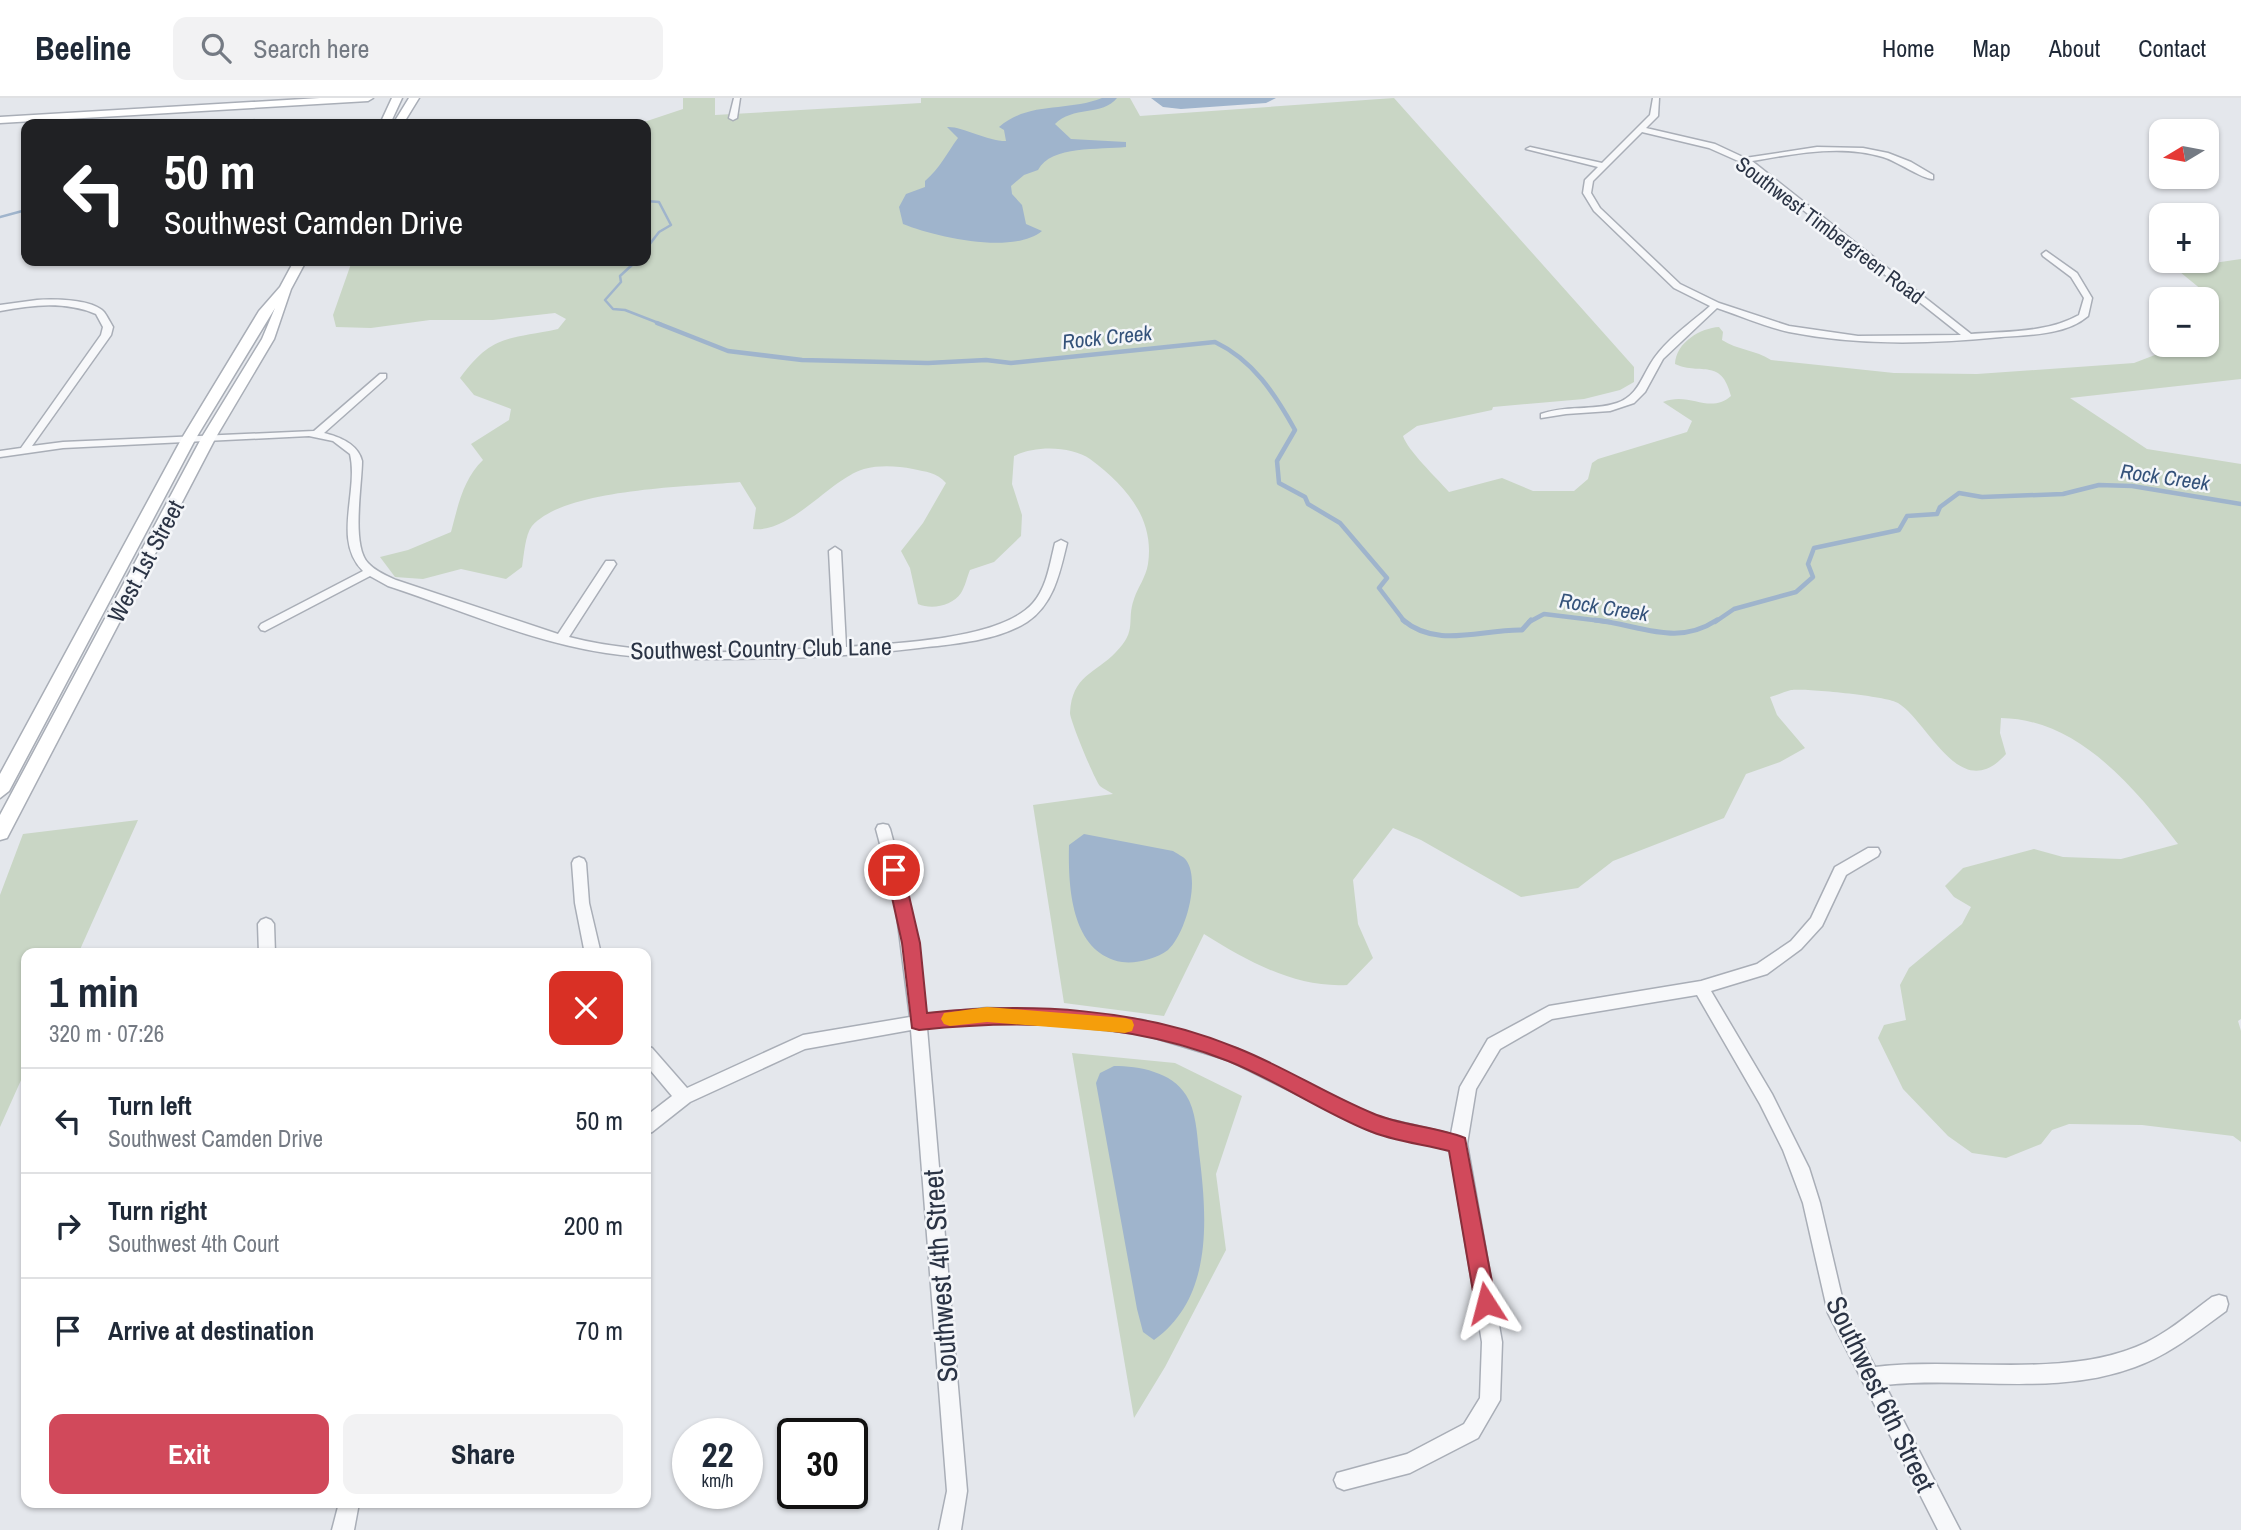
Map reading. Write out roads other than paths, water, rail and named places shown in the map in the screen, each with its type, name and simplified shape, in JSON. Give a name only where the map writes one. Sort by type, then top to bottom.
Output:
[{"type":"main road","points":[[0,120],[368,98]]},
{"type":"main road","points":[[387,119],[397,98]]},
{"type":"main road","points":[[401,119],[414,98]]},
{"type":"main road","name":"West 1st Street","points":[[0,791],[114,584],[199,438],[268,339],[281,309],[285,289],[297,266]]},
{"type":"main road","name":"West 1st Street","points":[[0,833],[199,438]]},
{"type":"street","points":[[733,118],[737,98]]},
{"type":"street","points":[[1656,98],[1656,110],[1588,180],[1587,193],[1591,203],[1664,276],[1685,291],[1716,305],[1788,328],[1832,336],[1899,341],[1970,338],[2049,329],[2071,323],[2083,316],[2088,298],[2083,287],[2063,265],[2046,254]]},
{"type":"street","name":"Southwest Timbergreen Road","points":[[1640,129],[1712,146],[1745,160],[1970,338]]},
{"type":"street","points":[[1745,160],[1844,146],[1894,157],[1930,177]]},
{"type":"street","points":[[1531,149],[1602,166]]},
{"type":"street","points":[[0,308],[36,303],[74,304],[99,312],[108,327],[106,335],[25,449]]},
{"type":"street","points":[[1545,416],[1558,410],[1615,405],[1631,400],[1648,380],[1662,355],[1716,305]]},
{"type":"street","points":[[317,434],[383,376]]},
{"type":"street","points":[[0,454],[25,449],[199,438],[317,434],[336,439],[355,453],[355,547],[360,561],[370,572],[265,627]]},
{"type":"street","name":"Southwest Country Club Lane","points":[[370,572],[392,583],[562,638],[631,653],[839,650],[975,636],[1019,622],[1038,608],[1048,594],[1061,543]]},
{"type":"street","points":[[835,551],[839,650]]},
{"type":"street","points":[[562,638],[610,564]]},
{"type":"street","name":"Southwest 4th Street","points":[[883,829],[911,943],[919,1022],[957,1491],[950,1530]]},
{"type":"street","points":[[1344,1480],[1410,1463],[1471,1432],[1490,1400],[1492,1342],[1458,1144],[1468,1087],[1494,1044],[1549,1013],[1701,988],[1762,969],[1796,945],[1817,922],[1840,871],[1874,852]]},
{"type":"street","points":[[579,863],[582,902],[592,948]]},
{"type":"street","points":[[266,924],[267,948]]},
{"type":"street","name":"Southwest 6th Street","points":[[1701,988],[1763,1096],[1800,1169],[1819,1240],[1826,1280],[1837,1313],[1949,1530]]},
{"type":"street","points":[[651,1122],[684,1097],[803,1042],[919,1022],[987,1015],[1058,1018],[1142,1027],[1232,1054],[1371,1123],[1458,1144]]},
{"type":"street","points":[[651,1059],[684,1097]]},
{"type":"street","points":[[1870,1377],[1905,1371],[2027,1372],[2111,1365],[2160,1347],[2220,1304]]},
{"type":"street","points":[[343,1530],[348,1508]]},
{"type":"water","points":[[1102,98],[1117,98],[1104,107],[1070,115],[1055,124],[1071,139],[1126,142],[1126,147],[1077,150],[1054,156],[1038,170],[1024,175],[1011,186],[1012,194],[1022,205],[1026,224],[1042,231],[1013,242],[994,243],[953,238],[903,224],[899,207],[906,194],[925,187],[925,181],[958,138],[947,127],[1006,141],[1004,130],[999,127],[1023,113]]},
{"type":"water","points":[[1151,98],[1276,98],[1266,103],[1181,109],[1163,107]]},
{"type":"water","points":[[1084,834],[1173,851],[1186,860],[1192,880],[1189,907],[1180,932],[1168,950],[1152,958],[1122,962],[1105,956],[1092,946],[1076,916],[1070,880],[1069,845]]},
{"type":"water","points":[[1114,1066],[1154,1072],[1180,1087],[1189,1101],[1197,1130],[1204,1229],[1197,1279],[1187,1302],[1173,1322],[1154,1340],[1143,1332],[1137,1309],[1096,1083],[1100,1073]]},
{"type":"waterway","name":"Rock Creek","points":[[651,201],[659,202],[671,225],[659,232],[651,242]]},
{"type":"waterway","name":"Rock Creek","points":[[0,217],[21,211]]},
{"type":"waterway","name":"Rock Creek","points":[[631,266],[620,276],[621,282],[605,300],[613,309],[625,310],[661,324]]},
{"type":"waterway","name":"Rock Creek","points":[[657,323],[728,351],[802,360],[928,363],[986,360],[1011,363],[1215,342],[1229,349],[1252,368],[1295,430],[1277,461],[1279,483],[1305,497],[1308,504],[1340,523],[1387,578],[1379,588],[1404,621]]},
{"type":"waterway","name":"Rock Creek","points":[[1715,622],[1734,609],[1796,592],[1813,577],[1808,564],[1814,548],[1899,530],[1907,516],[1937,514],[1940,507],[1959,493],[1982,497],[2063,494],[2099,485],[2132,486],[2241,504]]},
{"type":"waterway","name":"Rock Creek","points":[[1529,622],[1544,614],[1598,621]]},
{"type":"waterway","name":"Rock Creek","points":[[1598,621],[1673,633],[1702,628],[1717,620]]},
{"type":"waterway","name":"Rock Creek","points":[[1404,621],[1416,629],[1445,636],[1522,630],[1529,622]]},
{"type":"waterway","name":"Rock Creek","points":[[1598,621],[1610,622]]}]
